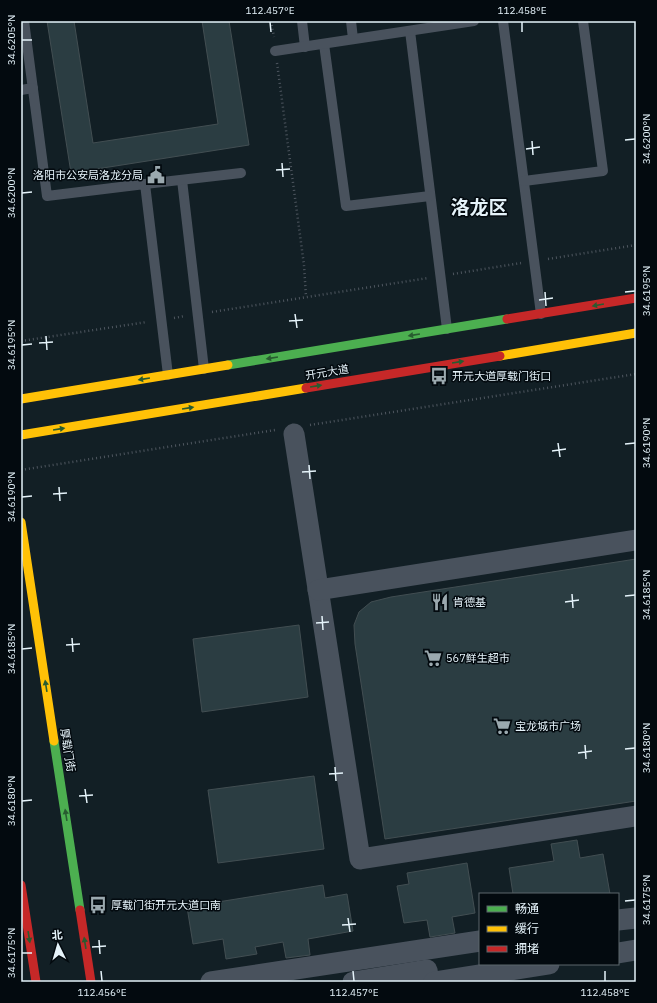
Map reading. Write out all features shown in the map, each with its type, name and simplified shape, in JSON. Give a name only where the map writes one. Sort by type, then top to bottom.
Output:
[{"type":"main road","name":"开元大道","points":[[21,400],[636,298]]},
{"type":"main road","name":"开元大道","points":[[21,436],[636,333]]},
{"type":"main road","name":"厚载门街","points":[[21,522],[91,982]]},
{"type":"main road","points":[[21,885],[36,982]]},
{"type":"street","points":[[293,430],[360,859],[636,816]]},
{"type":"street","points":[[318,590],[636,540]]},
{"type":"street","points":[[619,920],[636,918]]},
{"type":"street","points":[[211,982],[479,941]]},
{"type":"street","points":[[619,953],[636,950]]},
{"type":"street","points":[[434,982],[543,965]]},
{"type":"street","points":[[353,982],[427,970],[429,982]]},
{"type":"lane","points":[[24,21],[47,196],[241,173]]},
{"type":"lane","points":[[302,21],[305,47]]},
{"type":"lane","points":[[351,21],[354,39]]},
{"type":"lane","points":[[276,51],[474,21]]},
{"type":"lane","points":[[503,21],[541,314]]},
{"type":"lane","points":[[524,181],[604,171],[583,21]]},
{"type":"lane","points":[[410,31],[447,330]]},
{"type":"lane","points":[[324,44],[346,206],[430,196]]},
{"type":"lane","points":[[21,90],[33,88]]},
{"type":"lane","points":[[182,180],[204,369]]},
{"type":"lane","points":[[145,184],[168,375]]},
{"type":"path","points":[[272,21],[304,265],[306,297]]},
{"type":"path","points":[[21,342],[636,245]]},
{"type":"path","points":[[21,470],[293,430],[636,374]]},
{"type":"building","points":[[47,21],[74,21],[93,143],[218,124],[202,21],[229,21],[249,145],[71,173]]},
{"type":"building","name":"宝龙城市广场","points":[[636,559],[636,801],[385,839],[355,644],[354,625],[359,612],[371,602],[391,597]]},
{"type":"building","points":[[299,625],[308,697],[202,712],[193,639]]},
{"type":"building","points":[[314,776],[324,849],[218,863],[208,790]]},
{"type":"building","points":[[577,840],[580,858],[603,854],[610,893],[513,893],[509,868],[554,861],[551,844]]},
{"type":"building","points":[[467,863],[475,913],[452,917],[455,933],[430,937],[427,920],[404,923],[397,886],[409,884],[407,873]]},
{"type":"building","points":[[323,885],[325,898],[347,894],[353,931],[308,939],[310,955],[286,958],[283,942],[255,947],[257,954],[226,959],[223,939],[193,944],[187,907]]},
{"type":"traffic: fast","points":[[228,365],[507,319]]},
{"type":"traffic: fast","points":[[54,741],[80,910]]},
{"type":"traffic: slow","points":[[500,356],[636,333]]},
{"type":"traffic: slow","points":[[21,399],[228,365]]},
{"type":"traffic: slow","points":[[21,435],[306,388]]},
{"type":"traffic: slow","points":[[21,522],[54,741]]},
{"type":"traffic: jam","points":[[507,319],[636,298]]},
{"type":"traffic: jam","points":[[306,388],[500,356]]},
{"type":"traffic: jam","points":[[21,885],[36,982]]},
{"type":"traffic: jam","points":[[80,910],[91,982]]},
{"type":"place","name":"洛阳市公安局洛龙分局","points":[[156,175]]},
{"type":"place","name":"开元大道厚载门街口","points":[[439,376]]},
{"type":"place","name":"肯德基","points":[[440,602]]},
{"type":"place","name":"567鲜生超市","points":[[433,658]]},
{"type":"place","name":"宝龙城市广场","points":[[502,726]]},
{"type":"place","name":"厚载门街开元大道口南","points":[[98,905]]},
{"type":"district","name":"洛龙区","points":[[479,207]]}]
